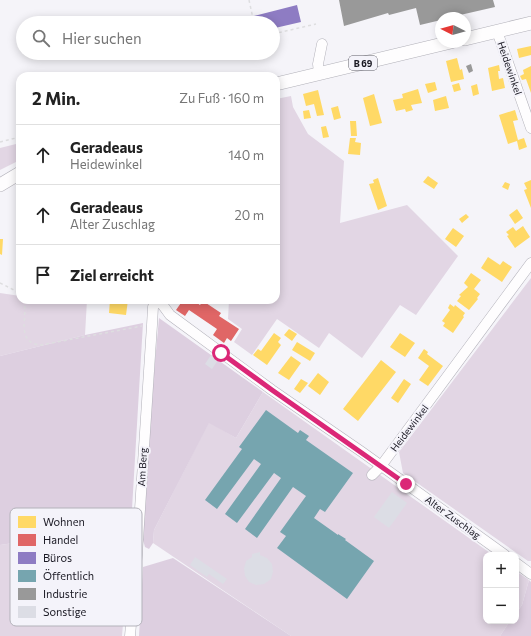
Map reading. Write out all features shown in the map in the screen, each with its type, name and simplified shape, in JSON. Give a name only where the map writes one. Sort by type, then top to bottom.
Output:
[{"type":"main road","points":[[471,38],[531,22]]},
{"type":"main road","name":"B 69","points":[[280,83],[435,46]]},
{"type":"main road","points":[[0,185],[16,175]]},
{"type":"street","name":"Heidewinkel","points":[[497,31],[531,128]]},
{"type":"street","points":[[319,73],[318,64],[322,44]]},
{"type":"street","name":"Heidewinkel","points":[[372,476],[531,264]]},
{"type":"street","name":"Am Berg","points":[[140,508],[153,307],[155,304]]},
{"type":"street","points":[[161,304],[170,315],[272,390],[381,466]]},
{"type":"street","name":"Alter Zuschlag","points":[[381,466],[501,552]]},
{"type":"street","points":[[519,565],[531,574]]},
{"type":"street","name":"Am Berg","points":[[130,636],[131,626]]},
{"type":"path","points":[[249,0],[252,16]]},
{"type":"path","points":[[280,32],[316,24]]},
{"type":"path","points":[[0,142],[16,138]]},
{"type":"path","points":[[0,283],[16,291]]},
{"type":"path","points":[[24,304],[24,329],[26,337],[35,345],[152,325]]},
{"type":"shaded area","points":[[291,96],[293,107],[308,134],[344,161],[340,223],[407,205],[458,256],[416,315],[400,305],[362,358],[329,333],[319,348],[277,319],[252,355],[234,342],[242,329],[228,319],[229,304],[280,304],[280,98]]},
{"type":"shaded area","points":[[16,144],[16,162],[0,170],[0,148]]},
{"type":"shaded area","points":[[531,278],[531,561],[528,561],[519,555],[519,552],[515,552],[403,473],[399,452]]},
{"type":"shaded area","points":[[0,293],[16,295],[16,304],[87,304],[85,335],[0,356]]},
{"type":"shaded area","points":[[159,318],[263,392],[236,438],[209,423],[154,530],[153,543],[149,549],[145,547],[143,540],[148,438]]},
{"type":"shaded area","points":[[143,323],[132,508],[10,508],[10,544],[0,545],[0,356],[85,335]]},
{"type":"shaded area","points":[[263,392],[489,552],[483,552],[483,624],[508,624],[500,636],[291,636],[153,543],[154,530],[209,422],[236,438]]},
{"type":"shaded area","points":[[10,544],[10,626],[123,626],[122,636],[0,636],[0,545]]},
{"type":"shaded area","points":[[173,558],[291,636],[139,636],[140,626],[142,626],[143,567]]},
{"type":"shaded area","points":[[519,573],[529,580],[522,605],[519,609]]},
{"type":"shaded area","points":[[529,580],[531,582],[531,636],[500,636],[508,624],[519,624],[519,609],[522,605]]},
{"type":"building: Wohnen","points":[[531,46],[531,55],[519,58],[517,49]]},
{"type":"building: Wohnen","points":[[457,58],[460,70],[462,69],[464,79],[451,82],[446,61]]},
{"type":"building: Wohnen","points":[[499,65],[499,79],[503,78],[505,88],[492,91],[488,68]]},
{"type":"building: Wohnen","points":[[531,66],[531,93],[526,79],[522,80],[520,76],[524,74],[523,70]]},
{"type":"building: Wohnen","points":[[435,82],[437,90],[428,93],[425,84]]},
{"type":"building: Wohnen","points":[[459,83],[461,90],[454,92],[452,85]]},
{"type":"building: Wohnen","points":[[477,84],[479,94],[473,96],[471,86]]},
{"type":"building: Wohnen","points":[[418,89],[422,103],[411,105],[413,110],[406,112],[405,109],[396,111],[393,100],[403,98],[402,94]]},
{"type":"building: Wohnen","points":[[318,90],[324,115],[317,116],[314,104],[306,106],[303,94]]},
{"type":"building: Wohnen","points":[[374,94],[382,123],[370,126],[363,98]]},
{"type":"building: Wohnen","points":[[446,96],[449,108],[435,111],[433,100]]},
{"type":"building: Wohnen","points":[[338,106],[341,118],[334,120],[331,108]]},
{"type":"building: Wohnen","points":[[309,110],[311,118],[304,119],[303,111]]},
{"type":"building: Wohnen","points":[[515,110],[518,120],[513,121],[518,140],[524,138],[527,147],[519,150],[517,141],[508,144],[499,115]]},
{"type":"building: Wohnen","points":[[350,121],[356,121],[357,136],[351,136]]},
{"type":"building: Wohnen","points":[[326,126],[329,137],[323,138],[321,127]]},
{"type":"building: Wohnen","points":[[350,138],[356,138],[355,142],[361,143],[360,155],[348,154]]},
{"type":"building: Wohnen","points":[[428,176],[438,183],[434,189],[423,182]]},
{"type":"building: Wohnen","points":[[378,178],[387,206],[378,210],[369,184],[374,183],[373,180]]},
{"type":"building: Wohnen","points":[[531,180],[531,208],[524,190],[527,189],[524,183]]},
{"type":"building: Wohnen","points":[[505,182],[510,184],[508,190],[502,187]]},
{"type":"building: Wohnen","points":[[517,209],[523,218],[515,224],[509,215]]},
{"type":"building: Wohnen","points":[[466,214],[469,217],[462,223],[459,219]]},
{"type":"building: Wohnen","points":[[523,226],[530,237],[515,248],[506,232],[513,227],[516,231]]},
{"type":"building: Wohnen","points":[[453,228],[464,236],[456,247],[445,239]]},
{"type":"building: Wohnen","points":[[0,239],[3,239],[2,255],[0,254]]},
{"type":"building: Wohnen","points":[[488,257],[500,265],[503,261],[512,267],[502,282],[481,268]]},
{"type":"building: Wohnen","points":[[471,273],[481,280],[474,289],[480,294],[477,298],[478,299],[469,310],[457,301],[461,296],[459,295],[468,287],[464,283]]},
{"type":"building: Wohnen","points":[[110,304],[127,304],[126,315],[109,313]]},
{"type":"building: Wohnen","points":[[450,304],[454,307],[455,305],[465,313],[463,316],[464,317],[453,333],[443,326],[445,323],[442,321],[450,310],[448,308]]},
{"type":"building: Wohnen","points":[[289,329],[297,334],[292,341],[284,335]]},
{"type":"building: Wohnen","points":[[274,333],[281,338],[278,342],[281,345],[267,365],[253,355],[258,349],[261,351]]},
{"type":"building: Wohnen","points":[[400,333],[415,343],[405,357],[390,347]]},
{"type":"building: Wohnen","points":[[297,342],[315,353],[310,361],[292,350]]},
{"type":"building: Wohnen","points":[[424,349],[428,352],[427,354],[443,366],[428,386],[419,380],[429,366],[418,358]]},
{"type":"building: Wohnen","points":[[291,356],[301,363],[289,380],[278,373]]},
{"type":"building: Wohnen","points":[[381,360],[396,372],[358,421],[343,409]]},
{"type":"building: Wohnen","points":[[318,373],[329,382],[320,395],[308,386]]},
{"type":"building: Wohnen","points":[[301,379],[308,383],[300,393],[294,389]]},
{"type":"building: Wohnen","points":[[404,379],[411,384],[398,403],[391,398]]},
{"type":"building: Handel","points":[[180,304],[208,304],[221,313],[219,316],[239,329],[231,341],[227,338],[224,343],[213,335],[217,329],[189,310],[185,316],[176,310]]},
{"type":"building: Büros","points":[[297,5],[301,22],[280,27],[280,16],[254,16]]},
{"type":"building: Öffentlich","points":[[266,410],[298,433],[300,430],[309,436],[306,440],[353,473],[325,512],[320,509],[314,518],[346,539],[345,540],[374,561],[347,599],[277,548],[286,536],[280,532],[306,496],[293,487],[257,538],[245,529],[281,478],[274,473],[237,523],[225,514],[261,464],[254,459],[217,509],[205,500],[242,449],[239,447]]},
{"type":"building: Industrie","points":[[339,0],[493,0],[495,7],[471,12],[435,12],[435,21],[420,25],[416,8],[389,15],[388,13],[344,26]]},
{"type":"building: Industrie","points":[[471,64],[473,71],[469,73],[466,66]]},
{"type":"building: Sonstige","points":[[211,355],[218,360],[212,369],[205,364]]},
{"type":"building: Sonstige","points":[[392,492],[407,503],[389,528],[374,517]]},
{"type":"building: Sonstige","points":[[260,552],[260,555],[267,558],[272,564],[273,572],[271,579],[264,584],[256,585],[249,582],[245,576],[244,568],[246,561],[252,557],[252,554]]},
{"type":"building: Sonstige","points":[[195,557],[227,579],[223,584],[209,574],[207,577],[190,565]]},
{"type":"route","points":[[221,353],[406,484]]}]
